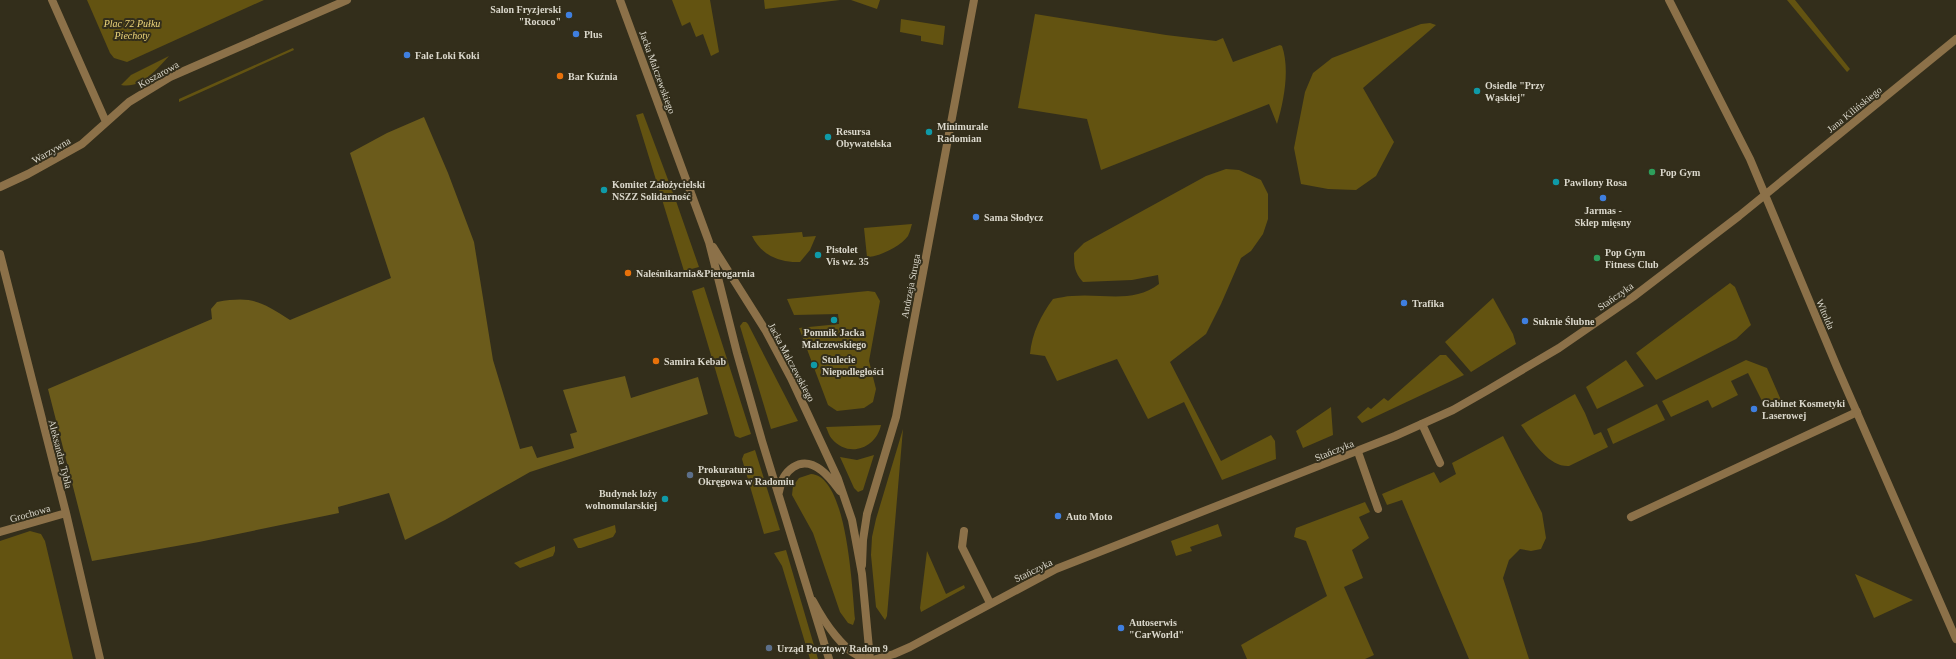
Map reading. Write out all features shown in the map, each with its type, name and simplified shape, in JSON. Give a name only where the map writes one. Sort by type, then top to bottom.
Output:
[{"type":"street","points":[[52,0],[106,122]]},
{"type":"street","name":"Koszarowa","points":[[106,122],[129,102],[170,77],[347,0]]},
{"type":"street","name":"Jacka Malczewskiego","points":[[620,0],[709,242],[739,360],[829,659]]},
{"type":"street","name":"Andrzeja Struga","points":[[862,574],[866,520],[896,417],[974,0]]},
{"type":"street","name":"Witolda","points":[[1669,0],[1750,159],[1857,412],[1956,639]]},
{"type":"street","name":"Jana Kilińskiego","points":[[1764,195],[1956,38]]},
{"type":"street","name":"Warzywna","points":[[0,187],[28,174],[82,144],[106,122]]},
{"type":"street","name":"Stańczyka","points":[[876,659],[894,654],[1056,569],[1358,452],[1422,424],[1482,393],[1559,348],[1633,297],[1764,195]]},
{"type":"street","name":"Jacka Malczewskiego","points":[[709,242],[766,331],[791,378],[825,449],[845,498],[852,520],[862,574],[870,659]]},
{"type":"street","name":"Aleksandra Tybla","points":[[0,254],[66,513],[100,659]]},
{"type":"street","points":[[1631,517],[1857,412]]},
{"type":"street","points":[[1422,424],[1440,463]]},
{"type":"street","points":[[1358,452],[1378,509]]},
{"type":"street","name":"Jacka Malczewskiego","points":[[779,495],[783,478],[790,468],[807,464],[821,470],[845,498]]},
{"type":"street","name":"Grochowa","points":[[0,532],[66,513]]},
{"type":"street","points":[[964,531],[962,547],[990,603]]},
{"type":"street","name":"Jacka Malczewskiego","points":[[808,589],[816,607],[834,634],[856,655],[867,659]]},
{"type":"green space","name":"Plac 72 Pułku Piechoty","points":[[87,0],[264,0],[127,62],[114,58],[110,53]]},
{"type":"green space","points":[[672,0],[710,0],[719,52],[711,56],[703,34],[696,37],[690,22],[682,26]]},
{"type":"green space","points":[[764,0],[840,0],[765,9]]},
{"type":"green space","points":[[851,0],[880,0],[877,9]]},
{"type":"green space","points":[[1787,0],[1795,0],[1850,69],[1847,72]]},
{"type":"green space","points":[[1035,14],[1166,35],[1216,41],[1223,38],[1233,62],[1280,45],[1282,46],[1286,65],[1286,75],[1284,95],[1277,124],[1269,104],[1101,170],[1087,119],[1018,108]]},
{"type":"green space","points":[[901,19],[945,26],[943,45],[921,41],[921,36],[900,32]]},
{"type":"green space","points":[[1430,23],[1436,25],[1363,88],[1394,142],[1376,176],[1356,190],[1328,189],[1301,184],[1294,148],[1305,92],[1313,73],[1332,58],[1421,24]]},
{"type":"green space","points":[[293,48],[294,50],[179,102],[179,99]]},
{"type":"green space","points":[[169,56],[142,81],[135,84],[121,85],[131,75]]},
{"type":"green space","points":[[643,113],[699,267],[684,271],[636,115]]},
{"type":"green space","points":[[1226,169],[1239,170],[1261,180],[1268,194],[1268,219],[1263,234],[1251,251],[1241,258],[1206,334],[1170,362],[1221,461],[1271,435],[1275,441],[1276,459],[1222,480],[1184,402],[1148,419],[1117,359],[1057,381],[1045,356],[1030,354],[1038,325],[1053,299],[1083,295],[1128,296],[1139,294],[1159,284],[1158,275],[1132,280],[1083,282],[1075,268],[1074,253],[1084,243],[1206,176]]},
{"type":"green space","points":[[912,224],[908,236],[900,244],[883,253],[872,257],[867,257],[864,228]]},
{"type":"green space","points":[[802,232],[803,237],[816,236],[810,250],[800,262],[785,261],[766,253],[760,248],[752,236]]},
{"type":"green space","points":[[1730,283],[1735,287],[1751,325],[1736,339],[1656,380],[1636,353]]},
{"type":"green space","points":[[704,287],[751,434],[740,438],[735,436],[692,291]]},
{"type":"green space","points":[[868,291],[875,292],[880,301],[869,361],[876,389],[873,402],[864,408],[837,411],[828,405],[799,328],[839,324],[838,314],[794,315],[787,299]]},
{"type":"green space","points":[[1493,298],[1513,334],[1516,344],[1471,372],[1445,342]]},
{"type":"green space","points":[[743,322],[748,324],[798,421],[771,429],[740,326]]},
{"type":"green space","points":[[1440,355],[1446,355],[1464,375],[1362,423],[1357,417],[1368,407],[1371,409],[1384,398],[1388,401]]},
{"type":"green space","points":[[1626,360],[1644,386],[1597,409],[1586,387]]},
{"type":"green space","points":[[1746,360],[1767,368],[1781,400],[1766,409],[1748,373],[1731,381],[1738,395],[1712,408],[1708,400],[1671,417],[1662,401]]},
{"type":"green space","points":[[1575,394],[1594,435],[1601,432],[1608,447],[1569,466],[1561,465],[1554,462],[1541,452],[1521,425]]},
{"type":"green space","points":[[1657,404],[1665,420],[1613,444],[1607,429]]},
{"type":"green space","points":[[1331,407],[1333,435],[1303,448],[1296,431]]},
{"type":"green space","points":[[881,425],[878,433],[868,445],[853,449],[838,445],[829,435],[826,427]]},
{"type":"green space","points":[[903,429],[887,616],[885,620],[876,607],[871,555],[872,537]]},
{"type":"green space","points":[[1503,436],[1542,513],[1546,538],[1541,549],[1531,551],[1520,549],[1509,560],[1503,578],[1529,659],[1469,659],[1402,500],[1387,505],[1382,494],[1434,472],[1440,483],[1456,474],[1452,463]]},
{"type":"green space","points":[[755,450],[780,530],[764,534],[742,459],[744,454]]},
{"type":"green space","points":[[874,455],[863,490],[858,492],[854,488],[840,457],[857,460]]},
{"type":"green space","points":[[811,474],[823,480],[833,494],[840,513],[850,561],[855,619],[853,625],[848,623],[840,612],[813,533],[792,495],[793,486],[799,478]]},
{"type":"green space","points":[[1365,502],[1370,512],[1359,517],[1369,538],[1352,550],[1363,578],[1344,587],[1374,655],[1365,659],[1247,659],[1241,645],[1327,596],[1306,541],[1294,537],[1296,528]]},
{"type":"green space","points":[[1218,524],[1222,536],[1190,547],[1192,551],[1176,556],[1171,541]]},
{"type":"green space","points":[[615,525],[616,532],[613,537],[581,548],[578,548],[573,539]]},
{"type":"green space","points":[[30,531],[41,534],[45,541],[73,659],[0,659],[0,541]]},
{"type":"green space","points":[[555,546],[553,556],[520,568],[514,563]]},
{"type":"green space","points":[[786,550],[818,659],[810,659],[782,566],[774,553]]},
{"type":"green space","points":[[927,551],[946,594],[964,585],[965,588],[921,612],[920,608]]},
{"type":"green space","points":[[1855,574],[1913,600],[1874,618]]},
{"type":"shaded area","points":[[424,117],[448,173],[474,242],[493,360],[520,449],[532,446],[537,458],[574,448],[570,434],[577,432],[563,390],[625,376],[631,398],[698,377],[708,414],[530,472],[445,520],[405,540],[389,493],[338,507],[339,513],[199,542],[92,561],[48,389],[212,319],[211,309],[217,302],[229,300],[248,300],[263,304],[290,320],[391,278],[350,153],[387,133]]},
{"type":"place","name":"Salon Fryzjerski \"Rococo\"","points":[[569,15]]},
{"type":"place","name":"Plus","points":[[576,34]]},
{"type":"place","name":"Fale Loki Koki","points":[[407,55]]},
{"type":"place","name":"Bar Kuźnia","points":[[560,76]]},
{"type":"place","name":"Osiedle \"Przy Wąskiej\"","points":[[1477,91]]},
{"type":"place","name":"Minimurale Radomian","points":[[929,132]]},
{"type":"place","name":"Resursa Obywatelska","points":[[828,137]]},
{"type":"place","name":"Pop Gym","points":[[1652,172]]},
{"type":"place","name":"Pawilony Rosa","points":[[1556,182]]},
{"type":"place","name":"Komitet Założycielski NSZZ Solidarność","points":[[604,190]]},
{"type":"place","name":"Jarmas - Sklep mięsny","points":[[1603,198]]},
{"type":"place","name":"Sama Słodycz","points":[[976,217]]},
{"type":"place","name":"Pistolet Vis wz. 35","points":[[818,255]]},
{"type":"place","name":"Pop Gym Fitness Club","points":[[1597,258]]},
{"type":"place","name":"Naleśnikarnia&Pierogarnia","points":[[628,273]]},
{"type":"place","name":"Trafika","points":[[1404,303]]},
{"type":"place","name":"Pomnik Jacka Malczewskiego","points":[[834,320]]},
{"type":"place","name":"Suknie Ślubne","points":[[1525,321]]},
{"type":"place","name":"Samira Kebab","points":[[656,361]]},
{"type":"place","name":"Stulecie Niepodległości","points":[[814,365]]},
{"type":"place","name":"Gabinet Kosmetyki Laserowej","points":[[1754,409]]},
{"type":"place","name":"Prokuratura Okręgowa w Radomiu","points":[[690,475]]},
{"type":"place","name":"Budynek loży wolnomularskiej","points":[[665,499]]},
{"type":"place","name":"Auto Moto","points":[[1058,516]]},
{"type":"place","name":"Autoserwis \"CarWorld\"","points":[[1121,628]]},
{"type":"place","name":"Urząd Pocztowy Radom 9","points":[[769,648]]}]
